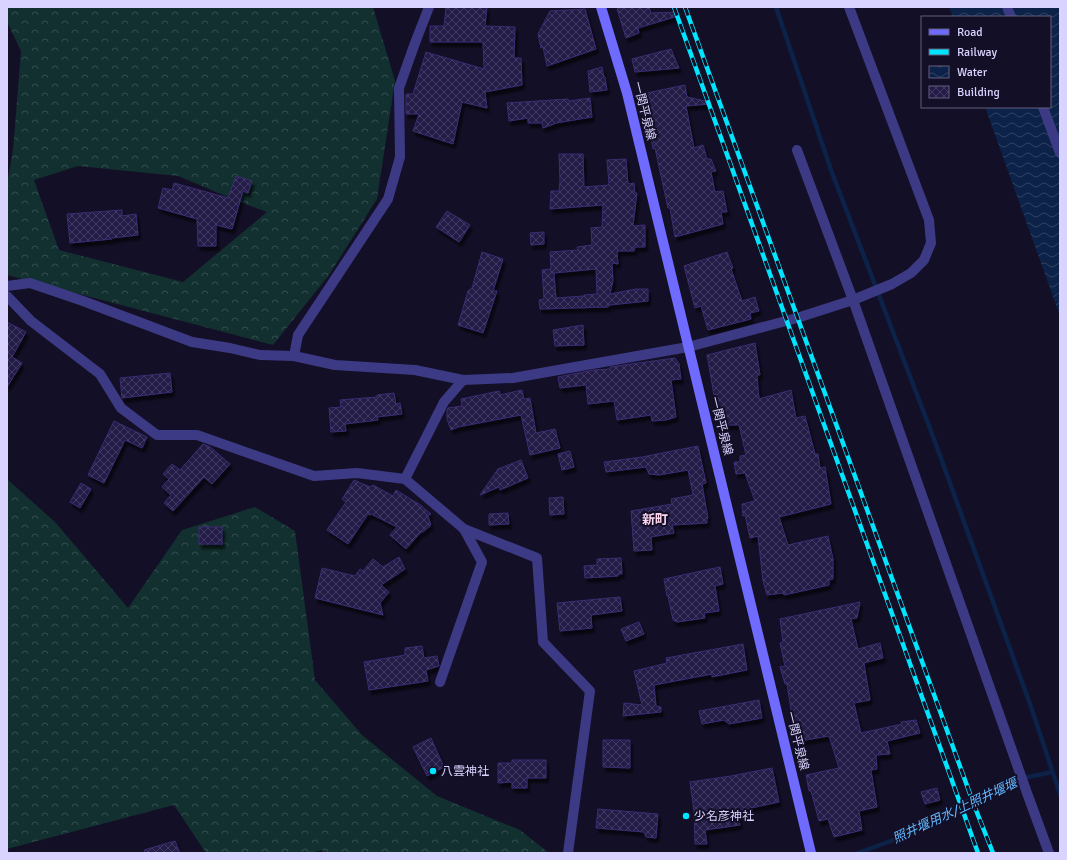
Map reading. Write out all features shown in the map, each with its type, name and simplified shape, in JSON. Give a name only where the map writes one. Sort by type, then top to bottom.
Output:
[{"type":"main road","name":"一関平泉線","points":[[601,7],[627,93],[811,853]]},
{"type":"street","points":[[294,356],[298,335],[388,199],[400,157],[399,88],[429,7]]},
{"type":"street","points":[[7,286],[30,283],[83,301],[192,342],[260,355],[294,356],[335,365],[415,370],[463,380],[513,378],[688,347],[797,318],[853,300],[892,284],[911,273],[924,260],[930,243],[929,220],[849,7]]},
{"type":"street","points":[[1043,108],[1060,153]]},
{"type":"street","points":[[797,150],[853,300],[1049,853]]},
{"type":"street","points":[[7,296],[31,321],[100,374],[121,408],[157,435],[197,435],[314,476],[357,473],[405,479],[464,529],[537,558],[543,642],[590,691],[568,853]]},
{"type":"street","points":[[405,479],[444,402],[463,380]]},
{"type":"street","points":[[440,682],[482,562],[464,529]]},
{"type":"green space","points":[[7,7],[373,7],[395,81],[377,199],[329,275],[273,345],[7,275],[7,184],[13,150],[21,51],[7,22]],"holes":[[[78,166],[178,176],[267,212],[183,282],[59,250],[34,180]]]},
{"type":"green space","points":[[7,479],[56,523],[128,608],[182,530],[255,507],[295,531],[315,680],[362,735],[437,796],[520,830],[549,853],[324,853],[322,850],[311,853],[206,853],[174,805],[7,849]]},
{"type":"water","points":[[949,7],[1060,7],[1060,316],[985,108],[1051,108],[1051,16],[953,16]]},
{"type":"building","points":[[446,7],[487,7],[485,26],[515,27],[514,58],[521,58],[522,85],[485,92],[487,108],[462,102],[453,144],[413,131],[419,114],[406,114],[406,94],[413,94],[426,52],[484,69],[483,42],[430,42],[430,26],[444,26]]},
{"type":"building","points":[[625,7],[649,7],[651,13],[677,12],[678,16],[638,28],[639,33],[626,38],[617,9]]},
{"type":"building","points":[[585,9],[596,49],[547,66],[543,47],[541,48],[538,34],[550,11]]},
{"type":"building","points":[[671,49],[679,68],[635,72],[632,59]]},
{"type":"building","points":[[602,67],[607,90],[590,92],[588,71]]},
{"type":"building","points":[[685,85],[687,97],[710,102],[710,104],[686,106],[694,148],[703,145],[707,159],[711,159],[716,171],[711,172],[715,192],[723,191],[727,212],[721,212],[723,224],[675,237],[670,208],[668,208],[655,148],[653,149],[646,107],[644,108],[642,94]]},
{"type":"building","points":[[590,98],[592,117],[556,123],[543,128],[542,123],[528,123],[528,118],[509,121],[507,103],[568,99],[569,101]]},
{"type":"building","points":[[559,154],[583,154],[584,187],[609,185],[607,160],[626,159],[628,184],[634,183],[635,193],[637,193],[633,226],[645,225],[645,247],[635,247],[634,251],[617,251],[618,264],[612,263],[613,281],[610,294],[636,289],[648,289],[648,301],[610,305],[608,307],[540,309],[539,300],[544,299],[542,270],[551,269],[550,252],[578,250],[577,247],[592,245],[591,228],[602,227],[603,205],[550,209],[551,191],[559,191]],"holes":[[[596,269],[597,294],[556,298],[554,273]]]},
{"type":"building","points":[[236,176],[252,181],[248,193],[243,191],[232,229],[216,225],[216,246],[198,246],[197,219],[158,208],[163,188],[172,190],[174,183],[228,198]]},
{"type":"building","points":[[122,210],[122,216],[136,214],[138,235],[70,243],[67,214]]},
{"type":"building","points":[[447,211],[470,225],[459,242],[436,227]]},
{"type":"building","points":[[544,232],[544,244],[531,245],[530,233]]},
{"type":"building","points":[[482,252],[503,259],[493,291],[497,291],[483,333],[458,325],[468,291],[472,288]]},
{"type":"building","points":[[727,252],[742,301],[755,297],[759,311],[750,313],[751,319],[708,330],[701,306],[695,308],[684,266]]},
{"type":"building","points":[[7,322],[26,332],[12,357],[22,363],[7,387]]},
{"type":"building","points":[[583,325],[584,345],[555,346],[553,330]]},
{"type":"building","points":[[755,343],[760,375],[757,375],[759,399],[791,390],[796,418],[805,416],[815,454],[818,454],[820,468],[825,467],[831,504],[779,517],[788,545],[828,536],[833,559],[833,579],[829,580],[829,585],[784,595],[783,593],[767,595],[763,581],[758,536],[750,538],[745,515],[743,516],[742,504],[755,501],[745,473],[736,474],[734,462],[740,462],[740,456],[746,455],[739,425],[723,425],[716,394],[714,395],[707,355]]},
{"type":"building","points":[[675,358],[679,364],[681,379],[671,380],[676,417],[666,420],[652,421],[651,415],[617,420],[614,401],[588,404],[586,385],[560,388],[558,377],[594,370],[610,369],[610,367]]},
{"type":"building","points":[[170,373],[172,392],[122,398],[120,378]]},
{"type":"building","points":[[522,390],[524,399],[530,398],[536,433],[555,429],[560,448],[530,455],[521,415],[458,427],[451,430],[447,419],[447,411],[448,408],[462,406],[461,399],[499,391],[500,395]]},
{"type":"building","points":[[394,393],[396,404],[400,403],[402,414],[377,417],[378,420],[345,424],[346,431],[331,432],[329,408],[341,407],[340,400],[377,397],[377,395]]},
{"type":"building","points":[[114,421],[147,437],[142,448],[125,440],[104,483],[88,475]]},
{"type":"building","points":[[203,444],[210,447],[230,464],[212,484],[204,477],[173,511],[164,503],[171,495],[162,487],[169,479],[163,474],[172,464],[180,470]]},
{"type":"building","points":[[698,446],[706,483],[702,484],[708,518],[707,523],[672,525],[674,533],[651,537],[652,550],[634,551],[631,511],[672,504],[671,499],[693,495],[688,470],[659,475],[649,474],[646,467],[606,472],[604,462],[642,457]]},
{"type":"building","points":[[570,451],[574,467],[562,470],[558,454]]},
{"type":"building","points":[[521,460],[528,478],[500,490],[499,487],[480,495],[498,469]]},
{"type":"building","points":[[354,480],[370,487],[373,485],[393,496],[396,490],[418,503],[431,514],[426,516],[428,516],[431,525],[421,532],[406,549],[390,535],[397,527],[371,514],[368,514],[348,544],[327,530],[346,502],[342,499]]},
{"type":"building","points":[[81,483],[91,489],[80,508],[70,502]]},
{"type":"building","points":[[563,497],[564,514],[550,515],[549,498]]},
{"type":"building","points":[[508,513],[509,524],[489,525],[489,514]]},
{"type":"building","points":[[199,527],[222,527],[222,544],[199,544]]},
{"type":"building","points":[[399,557],[405,569],[381,585],[389,592],[380,603],[383,615],[315,598],[322,568],[355,576],[360,569],[363,571],[373,559],[383,567]]},
{"type":"building","points":[[621,558],[622,574],[618,574],[618,576],[585,578],[584,566],[597,565],[597,559]]},
{"type":"building","points":[[720,567],[723,584],[715,586],[719,611],[704,613],[705,618],[677,622],[673,620],[664,579]]},
{"type":"building","points":[[620,597],[622,611],[591,615],[592,628],[560,631],[557,603]]},
{"type":"building","points":[[860,602],[857,618],[851,619],[858,649],[880,643],[883,658],[864,663],[870,700],[854,703],[861,733],[902,724],[901,722],[916,720],[920,733],[887,741],[890,754],[876,755],[877,769],[871,770],[877,807],[859,811],[862,830],[834,837],[828,819],[819,821],[811,791],[809,791],[806,775],[839,768],[829,736],[800,741],[794,716],[792,716],[787,684],[785,684],[780,667],[785,666],[780,643],[783,642],[780,619]]},
{"type":"building","points":[[639,622],[644,634],[626,641],[621,629]]},
{"type":"building","points":[[743,644],[747,670],[712,677],[712,674],[654,685],[656,706],[661,707],[661,712],[623,716],[624,703],[642,705],[634,671],[667,663],[666,658]]},
{"type":"building","points":[[422,646],[424,658],[437,656],[439,666],[426,670],[428,681],[369,690],[364,662],[405,655],[405,648]]},
{"type":"building","points":[[759,700],[762,718],[729,724],[724,720],[702,724],[699,711]]},
{"type":"building","points":[[431,738],[444,767],[427,776],[413,747]]},
{"type":"building","points":[[603,740],[630,740],[630,768],[603,767]]},
{"type":"building","points":[[512,760],[546,760],[546,778],[527,778],[527,788],[512,788],[512,782],[498,783],[498,763],[512,763]]},
{"type":"building","points":[[772,768],[779,802],[737,811],[740,825],[705,830],[707,844],[695,844],[694,811],[690,782]]},
{"type":"building","points":[[937,788],[940,800],[925,804],[921,792]]},
{"type":"building","points":[[598,809],[658,814],[656,838],[646,837],[644,832],[596,828]]},
{"type":"building","points":[[175,841],[180,853],[145,853],[144,850]]},
{"type":"waterway","points":[[776,7],[831,170],[934,439],[1030,704],[1060,794]]},
{"type":"waterway","name":"照井堰用水/上照井堰堰","points":[[858,853],[899,838],[949,810],[1010,781],[1052,772]]},
{"type":"railway","points":[[674,7],[978,853]]},
{"type":"railway","points":[[685,7],[974,805],[993,853]]},
{"type":"place","name":"八雲神社","points":[[433,771]]},
{"type":"place","name":"少名彦神社","points":[[686,816]]},
{"type":"district","name":"新町","points":[[655,520]]}]
